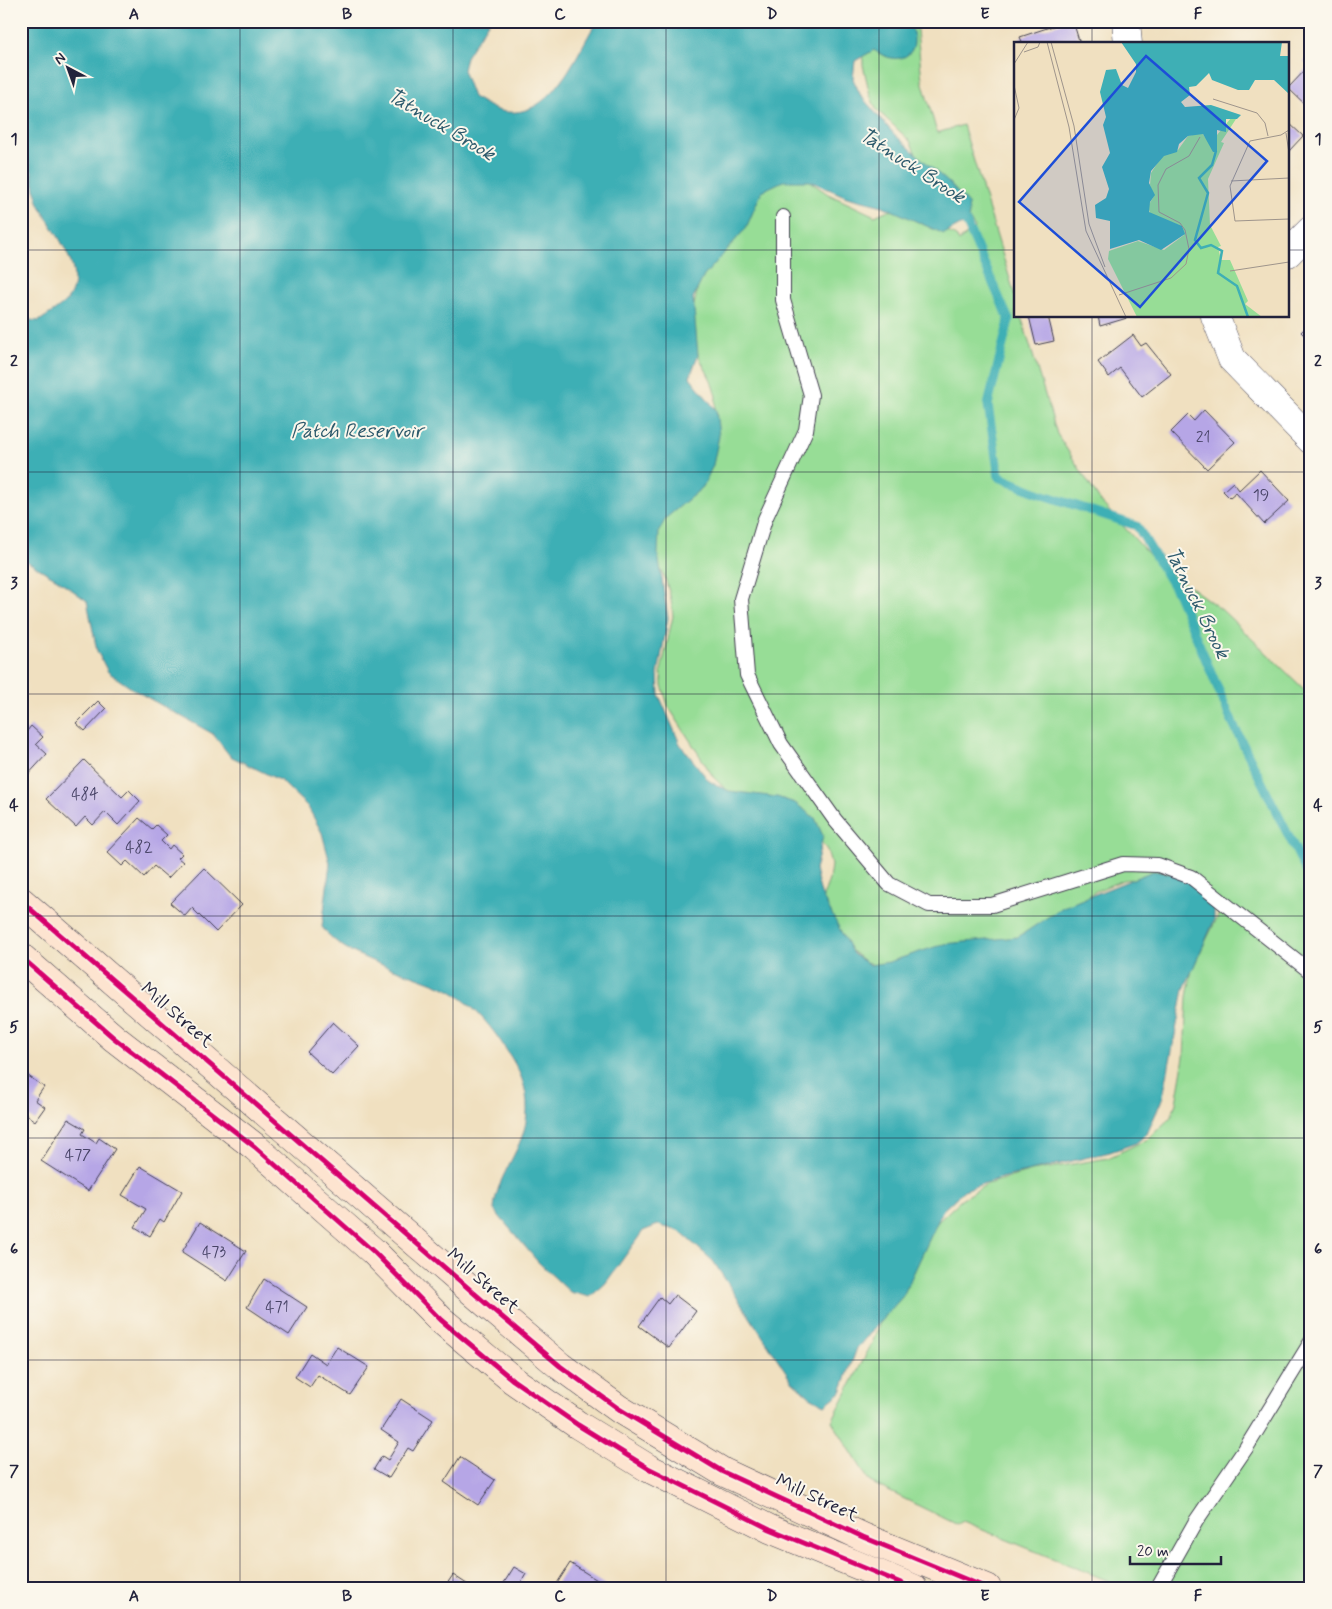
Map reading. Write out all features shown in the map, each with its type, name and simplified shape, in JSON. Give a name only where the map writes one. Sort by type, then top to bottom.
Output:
[{"type":"main road","name":"Mill Street","points":[[21,901],[560,1366],[620,1409],[723,1472],[863,1536],[987,1588]]},
{"type":"main road","points":[[21,957],[114,1038],[255,1147],[405,1282],[442,1320],[513,1380],[578,1425],[648,1468],[770,1529],[913,1588]]},
{"type":"main road","points":[[405,1282],[428,1254]]},
{"type":"street","points":[[1126,21],[1128,42]]},
{"type":"street","points":[[1290,251],[1311,230]]},
{"type":"street","points":[[1220,319],[1232,359],[1311,440]]},
{"type":"lane","points":[[783,218],[783,300],[811,395],[806,430],[765,519],[741,599],[747,675],[781,744],[835,820],[889,884],[929,905],[992,905],[1123,864],[1158,865],[1191,877],[1311,972]]},
{"type":"lane","points":[[1158,1588],[1196,1521],[1246,1448],[1311,1342]]},
{"type":"green space","points":[[863,21],[916,21],[922,80],[937,133],[963,125],[1014,292],[1014,318],[1022,318],[1057,434],[1101,502],[1156,562],[1222,610],[1311,696],[1311,1588],[1126,1588],[963,1522],[958,1525],[870,1482],[832,1421],[873,1341],[884,1311],[928,1231],[961,1200],[987,1184],[1032,1171],[1108,1158],[1148,1139],[1171,1117],[1176,1103],[1184,1057],[1187,997],[1192,969],[1219,914],[1200,893],[1140,878],[1123,880],[1096,891],[1031,934],[888,971],[864,961],[849,949],[822,899],[829,880],[831,865],[827,850],[815,834],[727,790],[714,778],[668,706],[662,685],[661,671],[673,616],[671,599],[665,578],[655,558],[657,523],[715,415],[716,396],[710,378],[694,347],[690,326],[700,275],[752,199],[776,180],[802,176],[828,194],[875,216],[886,211],[903,210],[956,236],[959,241],[975,228],[962,208],[916,154],[910,141],[876,109],[870,95],[863,65]]},
{"type":"water","name":"Patch Reservoir","points":[[21,21],[489,21],[466,57],[463,70],[473,97],[497,110],[515,112],[531,108],[545,99],[557,87],[568,72],[594,26],[603,21],[908,21],[913,32],[914,41],[908,55],[901,58],[893,58],[884,56],[874,50],[855,61],[853,79],[861,96],[894,134],[949,183],[968,204],[969,215],[966,222],[944,234],[883,206],[847,197],[810,181],[783,181],[762,191],[746,228],[704,276],[693,298],[698,355],[690,377],[716,410],[719,436],[713,465],[703,487],[666,518],[659,531],[658,554],[668,618],[658,674],[659,695],[680,744],[709,781],[729,791],[777,797],[795,803],[815,818],[823,836],[815,870],[821,894],[853,954],[870,965],[889,962],[944,944],[1018,937],[1063,907],[1153,871],[1176,874],[1214,899],[1214,921],[1184,989],[1163,1097],[1147,1134],[1136,1143],[1110,1152],[1001,1178],[964,1190],[943,1210],[903,1296],[857,1348],[841,1392],[825,1405],[810,1397],[792,1381],[713,1261],[679,1231],[658,1225],[643,1231],[605,1284],[590,1297],[570,1292],[538,1262],[494,1210],[500,1184],[522,1137],[527,1103],[519,1072],[494,1033],[471,1006],[453,992],[361,956],[345,948],[332,938],[322,927],[330,863],[322,833],[308,807],[281,781],[230,756],[213,734],[134,690],[108,672],[97,651],[87,601],[57,579],[21,558],[21,319],[39,321],[61,306],[67,300],[73,288],[74,275],[65,249],[38,201],[28,158],[21,146]]},
{"type":"building","points":[[1073,21],[1079,42],[1022,42],[1020,37]]},
{"type":"building","points":[[1311,55],[1311,110],[1290,90],[1290,86],[1309,66],[1304,62]]},
{"type":"building","points":[[1290,124],[1303,136],[1290,150]]},
{"type":"building","points":[[1029,318],[1048,318],[1054,341],[1036,345]]},
{"type":"building","points":[[1098,318],[1127,318],[1100,326]]},
{"type":"building","points":[[1311,322],[1311,342],[1301,332]]},
{"type":"building","points":[[1133,335],[1141,346],[1146,343],[1171,374],[1142,397],[1120,368],[1109,377],[1098,362]]},
{"type":"building","points":[[1204,410],[1235,442],[1207,469],[1171,432],[1188,415],[1194,421]]},
{"type":"building","points":[[1260,470],[1289,501],[1264,524],[1236,493],[1230,498],[1223,491],[1233,482],[1239,490]]},
{"type":"building","points":[[98,701],[106,709],[85,731],[76,723]]},
{"type":"building","points":[[21,725],[27,731],[31,726],[43,737],[36,744],[47,754],[24,779],[21,776]]},
{"type":"building","points":[[84,760],[122,797],[129,790],[140,801],[118,825],[105,812],[93,825],[85,817],[76,827],[46,799]]},
{"type":"building","points":[[139,818],[152,829],[156,825],[167,835],[161,841],[169,849],[172,845],[182,854],[178,858],[183,862],[168,878],[154,866],[144,877],[127,861],[122,866],[107,852]]},
{"type":"building","points":[[204,868],[242,905],[216,932],[192,908],[185,916],[170,903]]},
{"type":"building","points":[[333,1022],[359,1046],[332,1075],[307,1052]]},
{"type":"building","points":[[21,1071],[44,1087],[35,1100],[45,1107],[35,1121],[21,1111]]},
{"type":"building","points":[[68,1119],[85,1129],[82,1134],[96,1143],[99,1138],[115,1149],[88,1191],[41,1161]]},
{"type":"building","points":[[140,1166],[182,1191],[164,1222],[160,1219],[150,1236],[135,1227],[146,1209],[122,1195]]},
{"type":"building","points":[[200,1222],[246,1251],[227,1281],[182,1252]]},
{"type":"building","points":[[264,1279],[307,1307],[289,1335],[247,1307]]},
{"type":"building","points":[[675,1295],[696,1311],[669,1348],[639,1326],[660,1297],[668,1304]]},
{"type":"building","points":[[337,1347],[369,1367],[350,1395],[318,1375],[310,1387],[295,1377],[310,1353],[326,1364]]},
{"type":"building","points":[[401,1399],[433,1420],[413,1451],[408,1448],[389,1478],[374,1469],[382,1456],[388,1460],[399,1442],[381,1430]]},
{"type":"building","points":[[460,1457],[495,1480],[478,1505],[444,1482]]},
{"type":"building","points":[[570,1563],[610,1588],[554,1588]]},
{"type":"building","points":[[514,1567],[526,1574],[518,1588],[505,1588],[502,1586]]},
{"type":"building","points":[[453,1575],[473,1588],[444,1588]]},
{"type":"waterway","name":"Tatnuck Brook","points":[[956,215],[966,222],[1009,320],[988,405],[999,477],[1038,493],[1137,526],[1178,594],[1233,724],[1311,881]]},
{"type":"cycle path","points":[[21,901],[489,1306],[560,1366],[619,1409],[723,1472],[863,1537],[987,1588]]},
{"type":"cycle path","points":[[21,957],[114,1038],[255,1147],[374,1252],[441,1320],[513,1380],[578,1425],[648,1468],[770,1529],[913,1588]]}]
